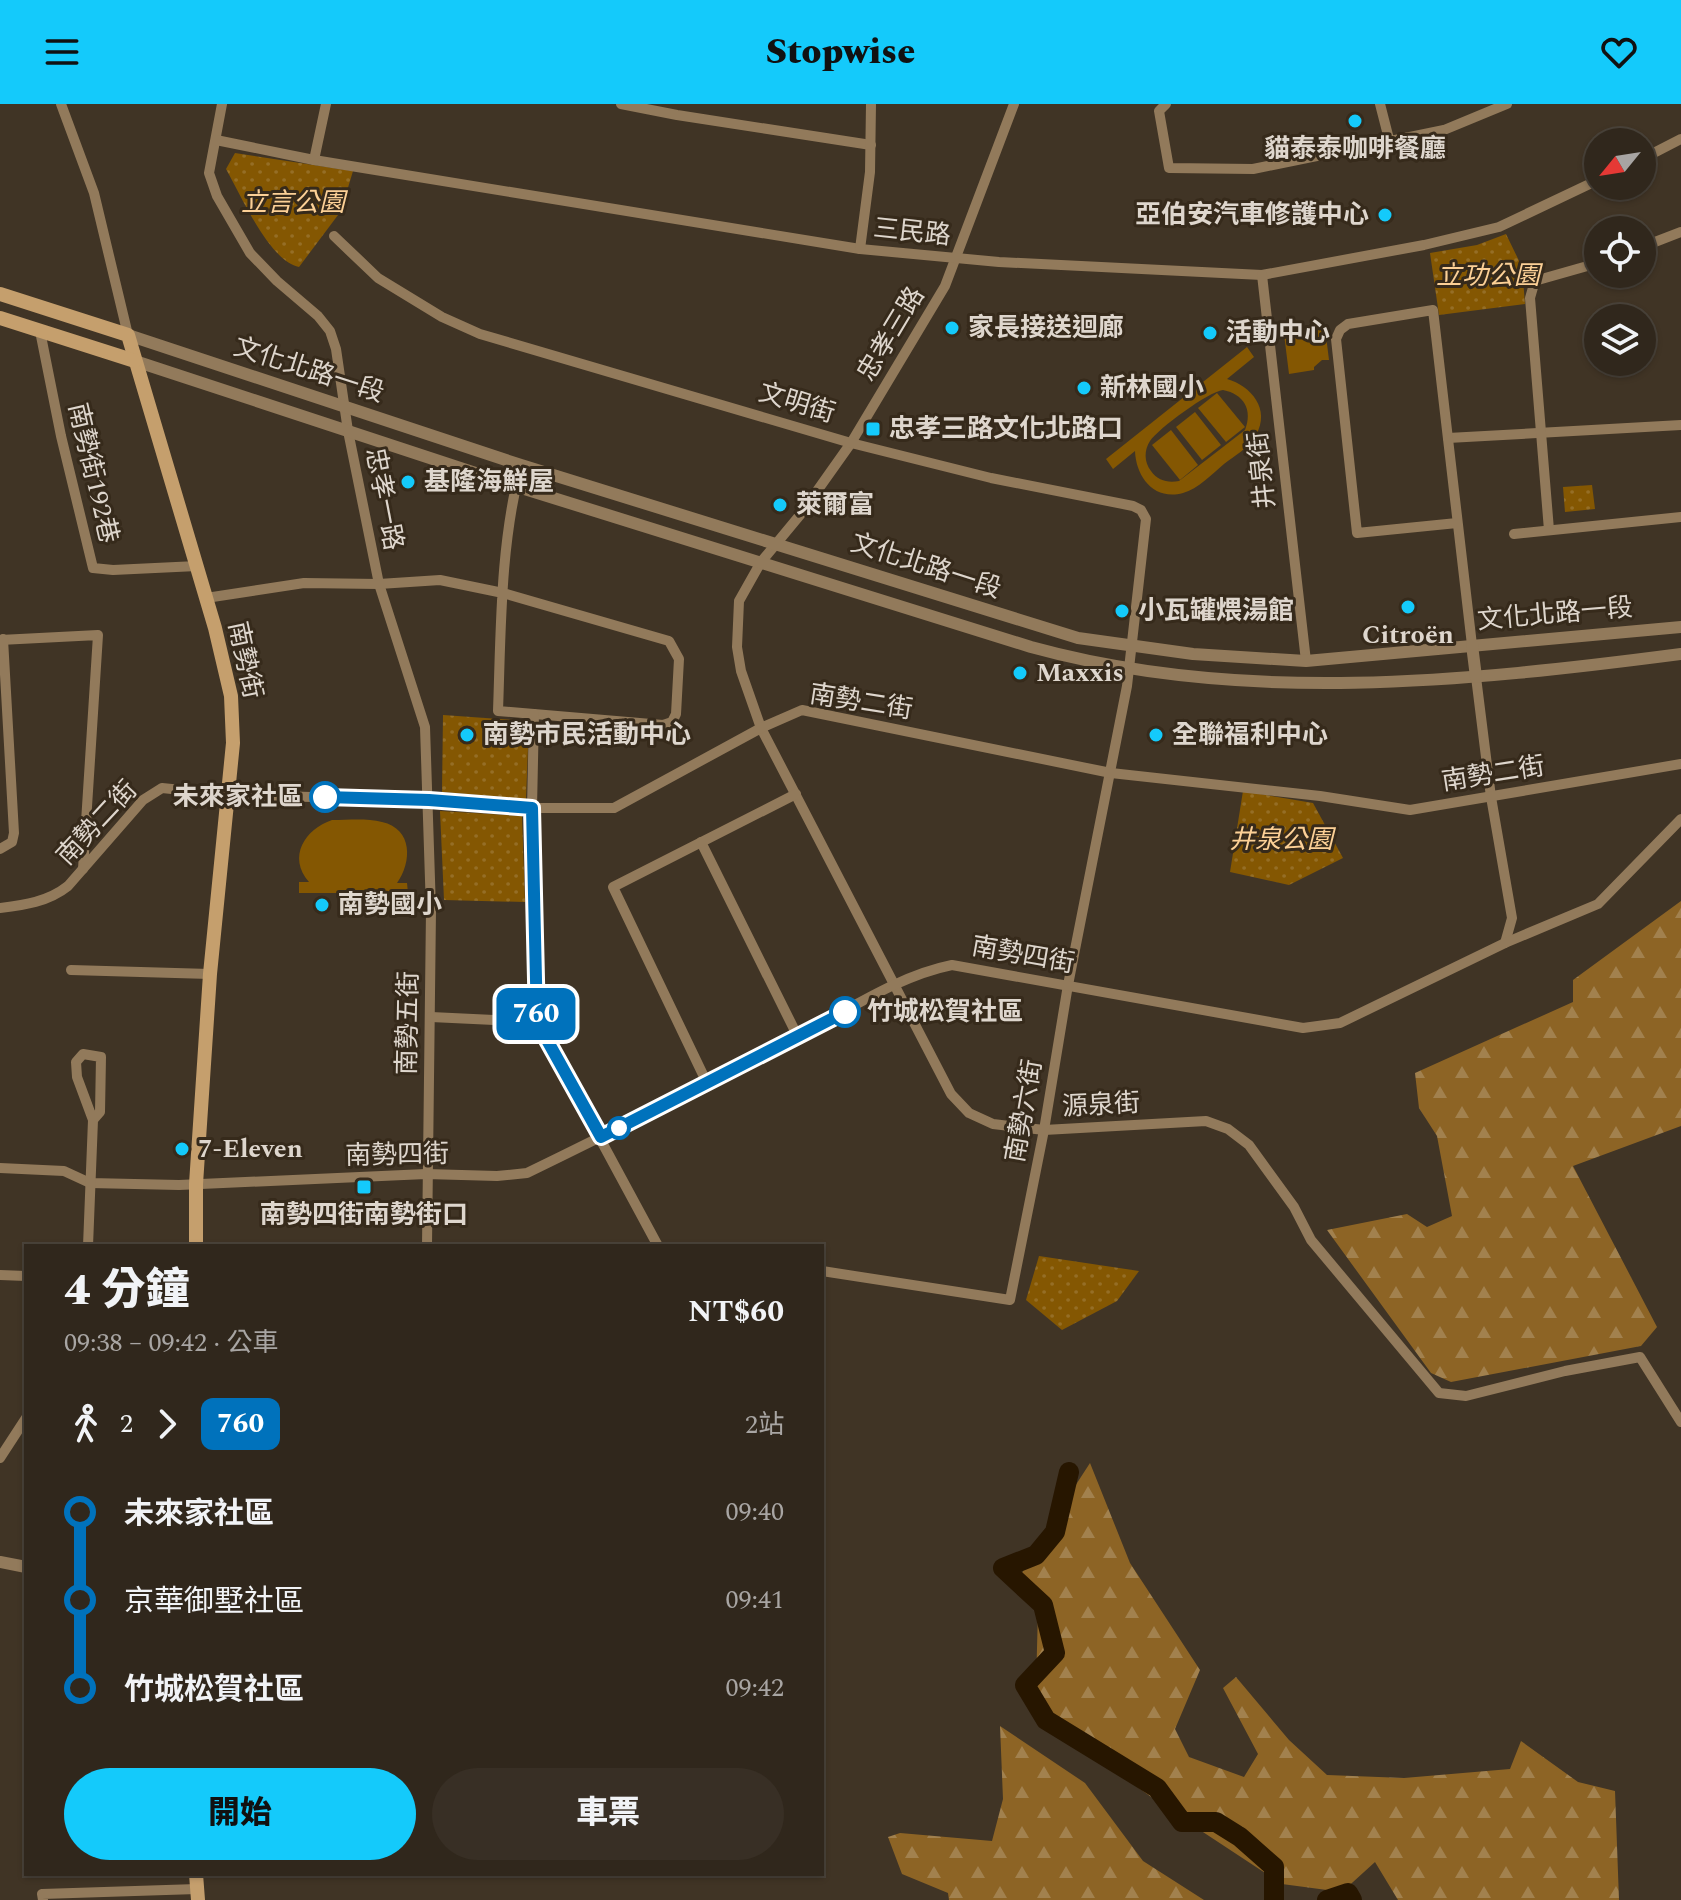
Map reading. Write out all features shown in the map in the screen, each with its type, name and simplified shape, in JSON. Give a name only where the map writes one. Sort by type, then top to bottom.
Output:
[{"type":"main road","name":"文化北路一段","points":[[0,294],[128,335]]},
{"type":"main road","name":"文化北路一段","points":[[0,318],[135,361]]},
{"type":"main road","name":"南勢街","points":[[128,335],[197,566],[231,696],[233,743],[230,795],[210,974],[196,1184],[196,1244]]},
{"type":"street","name":"南勢街","points":[[61,104],[94,193],[128,335]]},
{"type":"street","name":"忠孝一路","points":[[222,104],[209,173],[217,196],[250,253],[318,316],[330,331],[336,349],[348,431],[379,584],[425,727],[429,800]]},
{"type":"street","points":[[314,160],[326,104]]},
{"type":"street","points":[[621,104],[678,110],[871,145]]},
{"type":"street","points":[[860,249],[871,145],[871,104]]},
{"type":"street","name":"忠孝三路","points":[[761,562],[800,515],[851,443],[945,286],[1014,104]]},
{"type":"street","points":[[1166,104],[1159,111],[1169,168],[1253,169],[1444,130],[1507,104]]},
{"type":"street","points":[[1380,104],[1390,143]]},
{"type":"street","points":[[1656,152],[1681,139]]},
{"type":"street","name":"三民路","points":[[216,140],[314,160],[860,249],[956,259],[1262,275],[1424,245],[1499,227],[1584,187]]},
{"type":"street","points":[[1656,242],[1681,232]]},
{"type":"street","name":"文明街","points":[[334,236],[378,278],[442,317],[480,334],[851,443],[991,478],[1141,510],[1147,529],[1133,647]]},
{"type":"street","points":[[1549,530],[1530,298],[1538,280],[1584,267]]},
{"type":"street","name":"井泉街","points":[[1262,275],[1306,661]]},
{"type":"street","points":[[1457,523],[1357,533],[1336,339],[1340,330],[1355,321],[1433,310],[1491,797],[1512,918],[1505,943]]},
{"type":"street","name":"南勢街192巷","points":[[40,331],[61,436],[93,568],[197,566]]},
{"type":"street","name":"文化北路一段","points":[[128,335],[521,465],[1078,638],[1193,654],[1306,661],[1681,627]]},
{"type":"street","name":"文化北路一段","points":[[135,361],[515,486],[1031,647],[1130,670],[1184,677],[1307,683],[1476,677],[1681,654]]},
{"type":"street","points":[[1448,438],[1681,425]]},
{"type":"street","points":[[206,598],[304,583],[379,584],[440,580],[503,593],[669,641],[679,659],[676,714],[672,722],[663,725],[498,711],[503,593],[505,556],[521,465]]},
{"type":"street","points":[[1514,534],[1681,517]]},
{"type":"street","name":"源泉街","points":[[761,562],[739,601],[737,624],[741,671],[761,728],[951,1094],[969,1113],[993,1124],[1044,1130],[1206,1121],[1228,1129],[1249,1145],[1294,1207],[1311,1240],[1439,1393],[1466,1396],[1565,1371],[1640,1357],[1681,1422]]},
{"type":"street","points":[[0,849],[12,842],[14,833],[2,640],[98,635],[83,869]]},
{"type":"street","name":"南勢六街","points":[[824,1271],[1010,1300],[1133,647]]},
{"type":"street","name":"南勢二街","points":[[0,908],[37,902],[58,894],[143,800],[162,788],[230,795],[429,800],[532,808],[614,808],[761,728],[802,710],[1111,773],[1320,796],[1410,810],[1681,764]]},
{"type":"street","points":[[534,714],[532,808],[537,1022],[657,1244]]},
{"type":"street","points":[[707,1083],[613,887],[796,794]]},
{"type":"street","name":"南勢五街","points":[[427,1244],[431,1017],[429,800]]},
{"type":"street","name":"南勢四街","points":[[0,1168],[64,1171],[90,1183],[196,1184],[527,1173],[895,986],[933,969],[952,965],[1303,1028],[1340,1023],[1505,943],[1598,904],[1681,819]]},
{"type":"street","points":[[701,842],[798,1037]]},
{"type":"street","points":[[71,970],[210,974]]},
{"type":"street","points":[[431,1017],[537,1022]]},
{"type":"street","points":[[88,1244],[93,1120],[77,1077],[76,1062],[83,1054],[101,1057],[100,1112],[93,1120]]},
{"type":"street","points":[[0,1275],[24,1276]]},
{"type":"street","points":[[0,1458],[24,1421]]},
{"type":"street","points":[[0,1562],[24,1567]]},
{"type":"street","points":[[43,1900],[42,1894],[197,1888]]},
{"type":"green space","name":"立言公園","points":[[235,153],[353,171],[341,211],[299,267],[277,253],[248,210],[226,169]]},
{"type":"green space","name":"立功公園","points":[[1506,234],[1522,267],[1525,304],[1439,315],[1430,253],[1477,245]]},
{"type":"green space","points":[[1325,328],[1329,360],[1322,360],[1314,370],[1289,374],[1284,334]]},
{"type":"green space","points":[[1247,347],[1254,357],[1227,379],[1251,393],[1260,408],[1260,425],[1249,444],[1205,481],[1183,493],[1163,493],[1148,485],[1143,478],[1135,451],[1113,469],[1106,459]],"holes":[[[1223,390],[1245,404],[1248,416],[1245,430],[1179,481],[1171,482],[1157,477],[1147,464],[1146,456],[1148,445],[1155,435],[1207,397]]]},
{"type":"green space","points":[[1217,393],[1245,427],[1226,442],[1198,408]]},
{"type":"green space","points":[[1195,412],[1221,445],[1202,460],[1176,427]]},
{"type":"green space","points":[[1171,430],[1198,465],[1180,480],[1152,445]]},
{"type":"green space","points":[[1592,485],[1595,509],[1565,512],[1563,487]]},
{"type":"green space","points":[[443,715],[529,721],[526,799],[442,792]]},
{"type":"green space","name":"井泉公園","points":[[1243,791],[1313,803],[1343,858],[1289,885],[1230,872]]},
{"type":"green space","points":[[440,811],[522,816],[525,902],[444,900]]},
{"type":"green space","points":[[332,820],[376,821],[400,832],[407,847],[407,856],[397,883],[407,883],[408,893],[299,893],[299,882],[309,882],[300,863],[302,845],[314,830]]},
{"type":"green space","points":[[1681,901],[1681,1126],[1573,1166],[1657,1327],[1641,1346],[1451,1382],[1431,1373],[1327,1230],[1407,1214],[1427,1227],[1452,1216],[1437,1136],[1419,1108],[1415,1073],[1573,1002],[1573,980]]},
{"type":"green space","points":[[1039,1256],[1139,1271],[1117,1301],[1062,1330],[1026,1300]]},
{"type":"green space","points":[[1090,1463],[1130,1563],[1200,1670],[1175,1729],[1189,1757],[1244,1777],[1258,1754],[1223,1688],[1236,1677],[1289,1740],[1327,1775],[1404,1778],[1510,1769],[1521,1741],[1578,1782],[1615,1791],[1619,1900],[1398,1900],[1375,1862],[1342,1892],[1282,1884],[1168,1809],[1061,1732],[1036,1686],[1038,1611],[1017,1583],[1033,1551]]},
{"type":"green space","points":[[1000,1726],[1085,1783],[1143,1861],[1204,1900],[949,1900],[948,1893],[902,1874],[888,1837],[900,1833],[992,1841],[1003,1799]]},
{"type":"waterway","points":[[1069,1472],[1055,1532],[1036,1555],[1003,1568],[1043,1605],[1055,1653],[1025,1685],[1046,1720],[1157,1788],[1182,1822],[1216,1822],[1240,1837],[1274,1867],[1274,1900]]},
{"type":"waterway","points":[[1327,1900],[1348,1893],[1352,1900]]},
{"type":"bus line","name":"760","points":[[325,797],[429,800],[532,808],[537,1022],[601,1137],[845,1012]]},
{"type":"place","name":"貓泰泰咖啡餐廳","points":[[1355,121]]},
{"type":"place","name":"亞伯安汽車修護中心","points":[[1385,215]]},
{"type":"place","name":"家長接送迴廊","points":[[952,328]]},
{"type":"place","name":"活動中心","points":[[1210,333]]},
{"type":"place","name":"新林國小","points":[[1084,388]]},
{"type":"place","name":"忠孝三路文化北路口","points":[[873,429]]},
{"type":"place","name":"基隆海鮮屋","points":[[408,482]]},
{"type":"place","name":"萊爾富","points":[[780,505]]},
{"type":"place","name":"Citroën","points":[[1408,607]]},
{"type":"place","name":"小瓦罐煨湯館","points":[[1122,611]]},
{"type":"place","name":"Maxxis","points":[[1020,673]]},
{"type":"place","name":"南勢市民活動中心","points":[[467,735]]},
{"type":"place","name":"全聯福利中心","points":[[1156,735]]},
{"type":"place","name":"未來家社區","points":[[325,797]]},
{"type":"place","name":"南勢國小","points":[[322,905]]},
{"type":"place","name":"竹城松賀社區","points":[[845,1012]]},
{"type":"place","name":"7-Eleven","points":[[182,1149]]},
{"type":"place","name":"南勢四街南勢街口","points":[[364,1187]]}]
